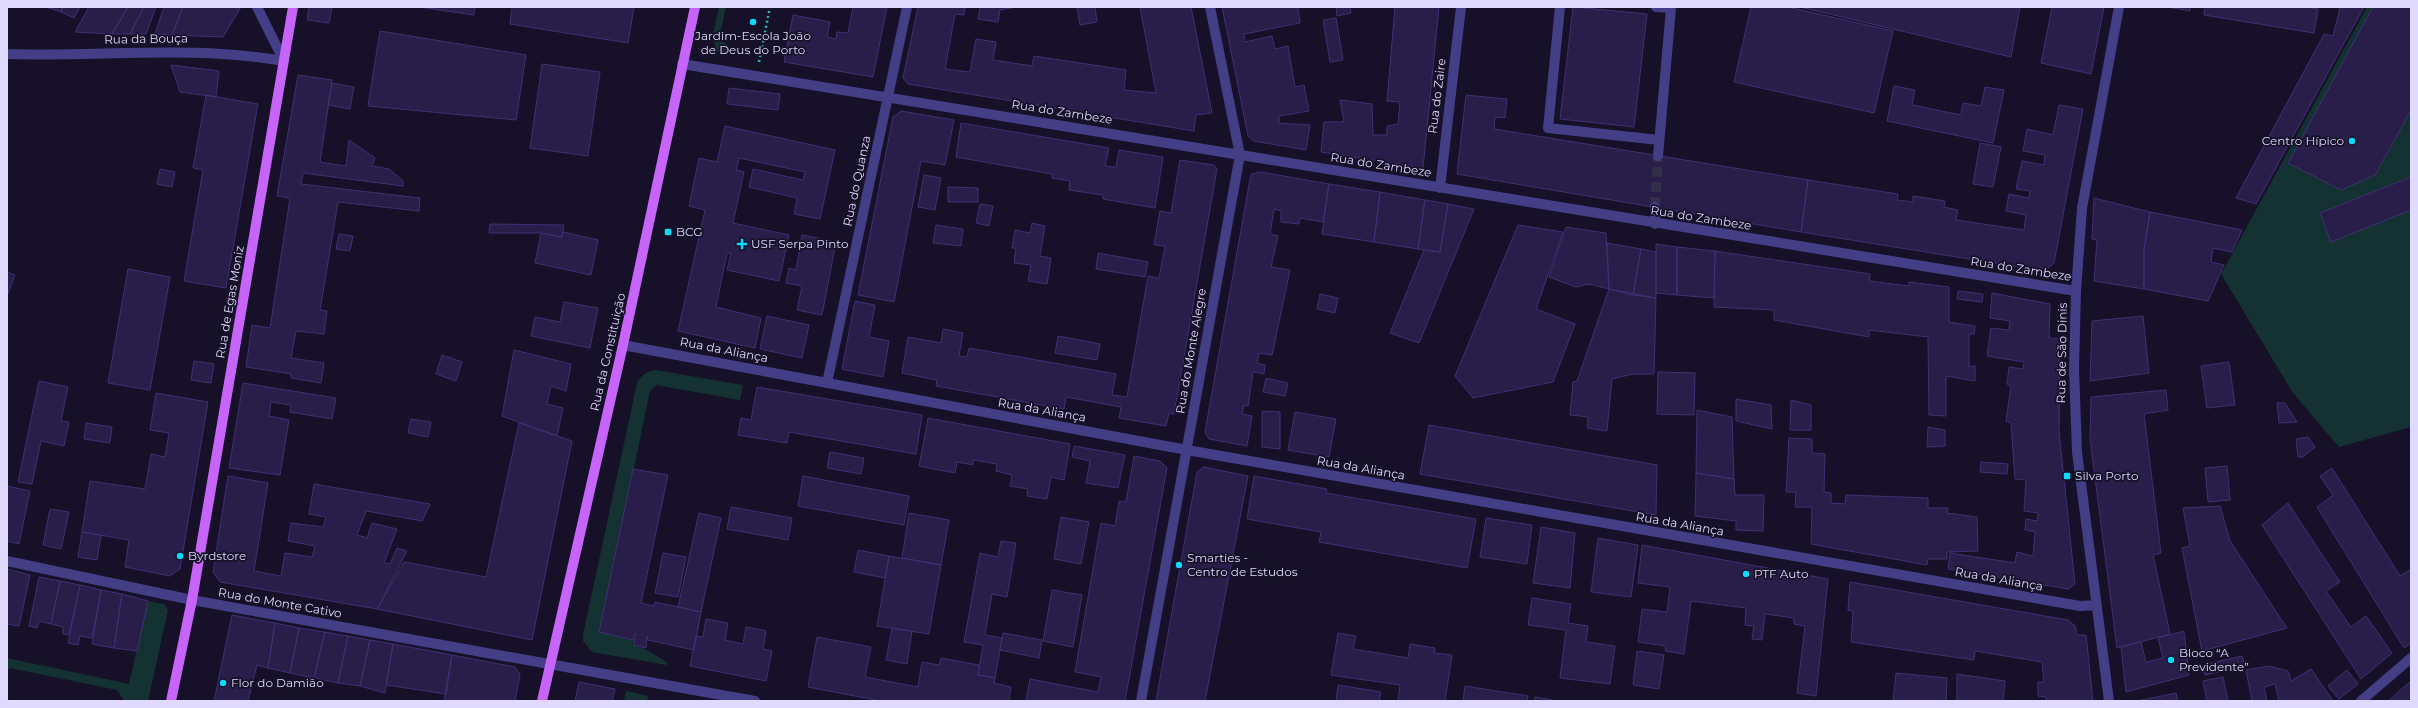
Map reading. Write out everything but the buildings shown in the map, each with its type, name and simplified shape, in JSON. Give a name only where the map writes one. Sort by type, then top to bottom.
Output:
[{"type":"main road","name":"Rua de Egas Moniz","points":[[171,701],[192,600],[293,7]]},
{"type":"main road","name":"Rua da Constituição","points":[[542,701],[623,345],[695,7]]},
{"type":"street","points":[[257,7],[284,61]]},
{"type":"street","name":"Rua do Quanza","points":[[827,383],[907,7]]},
{"type":"street","name":"Rua do Monte Alegre","points":[[1141,701],[1240,155],[1210,7]]},
{"type":"street","name":"Rua do Zaire","points":[[1440,188],[1461,7]]},
{"type":"street","points":[[1560,7],[1548,128],[1659,140]]},
{"type":"street","points":[[1656,7],[1671,8],[1658,156]]},
{"type":"street","name":"Rua de São Dinis","points":[[2108,701],[2074,414],[2076,291],[2082,208],[2119,7]]},
{"type":"street","name":"Rua da Bouça","points":[[7,54],[189,51],[257,56],[284,61]]},
{"type":"street","name":"Rua do Zambeze","points":[[682,64],[888,96],[1655,224],[2076,291]]},
{"type":"street","points":[[1655,207],[1655,224]]},
{"type":"street","name":"Rua da Aliança","points":[[623,345],[1187,450],[2072,605],[2096,605]]},
{"type":"street","name":"Rua do Monte Cativo","points":[[7,561],[192,600],[755,701]]},
{"type":"street","points":[[2361,701],[2411,658]]},
{"type":"path","points":[[756,76],[770,7]]},
{"type":"green space","points":[[719,7],[726,7],[719,38],[731,48],[730,54],[718,52],[712,38]]},
{"type":"green space","name":"Centro Hípico","points":[[2367,7],[2411,7],[2411,427],[2339,447],[2293,393],[2221,274]]},
{"type":"green space","points":[[656,370],[743,385],[740,400],[656,385],[650,391],[600,632],[633,640],[632,645],[645,649],[667,662],[667,665],[592,652],[583,641],[583,635],[637,383],[645,374]]},
{"type":"green space","points":[[148,601],[164,604],[168,610],[148,701],[124,701],[117,690],[10,668],[7,672],[7,658],[129,684]]},
{"type":"green space","points":[[626,691],[648,696],[647,701],[624,701]]},
{"type":"tunnel","points":[[1655,207],[1658,156]]},
{"type":"place","name":"Jardim-Escola João de Deus do Porto","points":[[753,22]]},
{"type":"place","name":"Centro Hípico","points":[[2352,141]]},
{"type":"place","name":"BCG","points":[[668,232]]},
{"type":"place","name":"USF Serpa Pinto","points":[[742,244]]},
{"type":"place","name":"Silva Porto","points":[[2067,476]]},
{"type":"place","name":"Byrdstore","points":[[180,556]]},
{"type":"place","name":"Smarties - Centro de Estudos","points":[[1179,565]]},
{"type":"place","name":"PTF Auto","points":[[1746,574]]},
{"type":"place","name":"Bloco “A Previdente”","points":[[2171,660]]},
{"type":"place","name":"Flor do Damião","points":[[223,683]]}]
